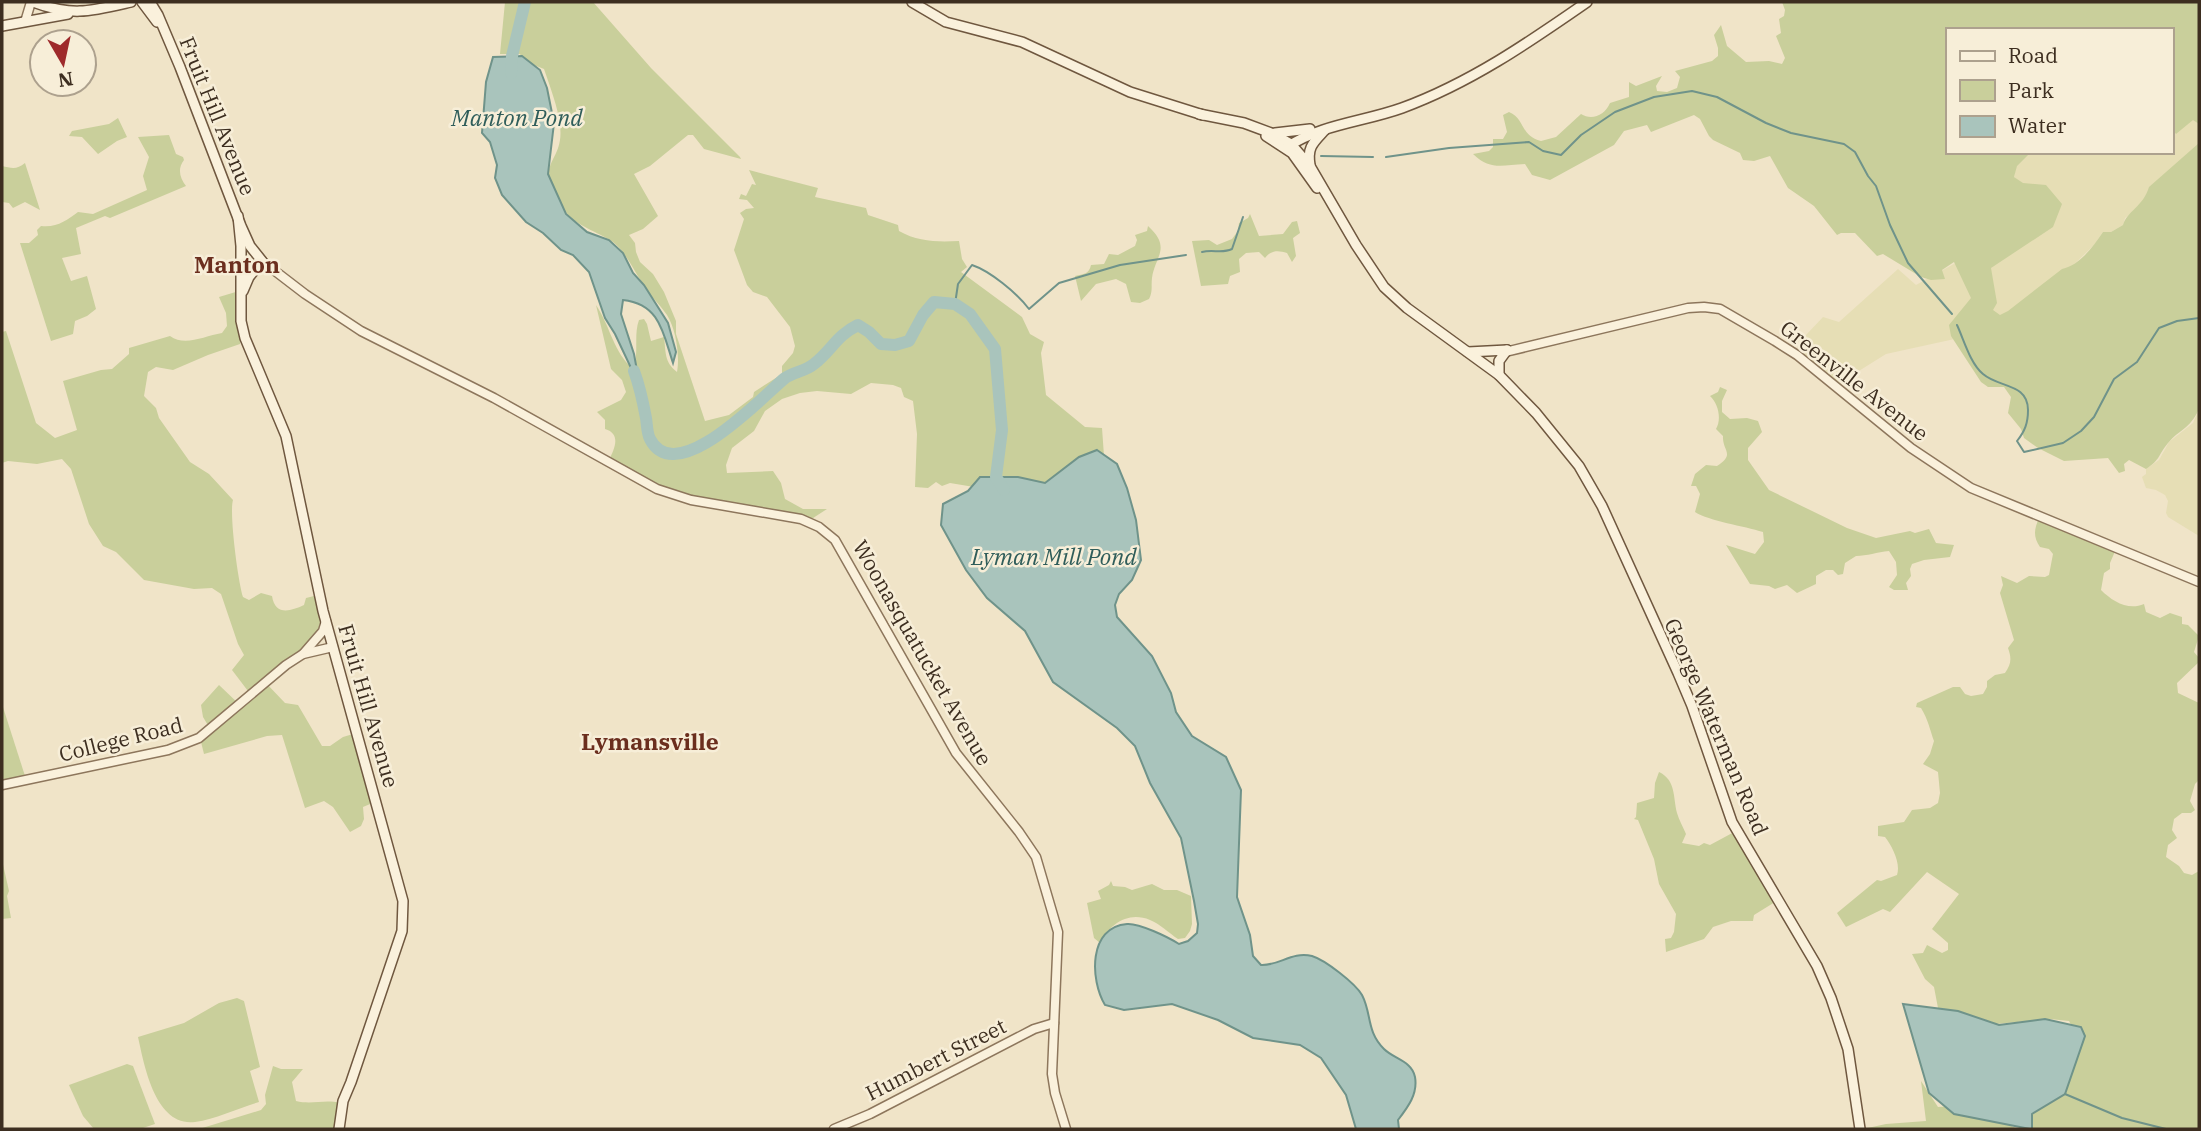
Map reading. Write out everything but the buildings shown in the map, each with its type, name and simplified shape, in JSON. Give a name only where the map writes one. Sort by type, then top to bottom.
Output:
[{"type":"main road","points":[[32,2],[76,13]]},
{"type":"main road","points":[[2,26],[131,2]]},
{"type":"main road","name":"Fruit Hill Avenue","points":[[142,2],[163,28]]},
{"type":"main road","name":"Fruit Hill Avenue","points":[[150,2],[163,28],[250,246]]},
{"type":"main road","points":[[912,2],[946,22],[1021,42],[1130,92],[1260,133],[1288,146],[1335,211]]},
{"type":"main road","points":[[1288,146],[1311,132],[1402,108],[1462,83],[1587,2]]},
{"type":"main road","points":[[1199,114],[1244,123],[1271,132],[1287,133],[1349,123]]},
{"type":"main road","points":[[1310,166],[1310,145],[1326,129]]},
{"type":"main road","points":[[1271,132],[1310,166],[1371,271],[1388,291],[1487,366],[1503,352]]},
{"type":"main road","name":"Fruit Hill Avenue","points":[[238,216],[245,338],[286,436],[326,621],[397,871],[404,912],[402,932],[343,1101],[338,1129]]},
{"type":"main road","name":"Woonasquatucket Avenue","points":[[250,246],[262,261]]},
{"type":"main road","points":[[243,290],[249,277],[262,261]]},
{"type":"main road","points":[[1468,352],[1503,352]]},
{"type":"main road","points":[[1499,375],[1499,362],[1503,352]]},
{"type":"main road","name":"George Waterman Road","points":[[1487,366],[1541,419],[1579,466],[1602,506],[1692,706],[1732,822],[1817,966],[1833,1002],[1848,1049],[1860,1129]]},
{"type":"street","points":[[25,22],[32,2]]},
{"type":"street","name":"Woonasquatucket Avenue","points":[[262,261],[355,327],[494,398],[656,489],[691,500],[801,519],[830,535],[841,547],[956,753],[1036,857],[1058,932],[1052,1080],[1066,1129]]},
{"type":"street","name":"Greenville Avenue","points":[[1503,352],[1688,309],[1720,309],[1797,355],[1911,448],[1957,480],[1990,497],[2199,582]]},
{"type":"street","name":"College Road","points":[[2,785],[186,745],[213,727],[276,673],[303,654],[323,631],[326,621]]},
{"type":"street","name":"College Road","points":[[303,654],[333,647]]},
{"type":"street","name":"Humbert Street","points":[[834,1129],[881,1108],[1034,1029],[1054,1023]]},
{"type":"shaded area","points":[[2173,117],[2199,119],[2199,155],[2146,198],[2125,218],[2123,225],[2111,232],[2103,232],[2094,245],[2061,277],[1973,335],[1886,354],[1838,384],[1801,353],[1806,335],[1823,317],[1839,322],[1898,269],[1916,285],[2049,211],[2014,177],[2019,154],[2173,154]]},
{"type":"shaded area","points":[[2199,409],[2199,536],[2168,517],[2168,501],[2165,495],[2146,488],[2142,477],[2146,474],[2146,469],[2159,460],[2169,442],[2193,423]]},
{"type":"green space","points":[[505,2],[593,2],[651,68],[741,159],[704,149],[693,135],[688,135],[650,166],[634,174],[658,216],[643,229],[629,235],[635,243],[640,262],[653,274],[664,292],[676,321],[676,334],[705,421],[729,415],[753,397],[754,392],[782,374],[782,366],[793,353],[795,346],[790,327],[767,297],[753,292],[747,285],[734,250],[744,219],[740,213],[754,208],[747,200],[739,199],[741,194],[746,196],[752,184],[756,185],[749,170],[818,188],[815,197],[866,208],[868,215],[898,225],[899,231],[913,237],[959,241],[962,259],[967,267],[961,272],[1022,317],[1030,334],[1044,342],[1041,353],[1046,395],[1085,427],[1102,428],[1104,456],[1035,488],[974,487],[950,483],[942,486],[936,482],[928,488],[915,487],[917,434],[913,401],[904,397],[901,388],[871,383],[851,394],[817,391],[782,399],[765,411],[754,431],[732,448],[726,465],[727,473],[773,471],[781,483],[785,499],[803,509],[827,509],[810,520],[678,495],[609,460],[615,438],[605,429],[605,420],[597,412],[621,400],[626,392],[622,380],[611,369],[596,305],[619,352],[629,365],[635,362],[639,320],[644,319],[647,324],[651,341],[664,337],[668,360],[677,372],[677,343],[667,315],[621,250],[613,242],[569,216],[554,194],[549,182],[549,172],[558,149],[560,126],[554,97],[544,69],[524,61],[520,54],[500,54]]},
{"type":"green space","points":[[1782,2],[2199,2],[2199,124],[2193,120],[2176,134],[2173,130],[2173,28],[1946,28],[1946,154],[2029,154],[2017,166],[2014,177],[2023,183],[2046,185],[2062,204],[2053,227],[1991,268],[1997,303],[1993,310],[2000,315],[2062,269],[2080,259],[2103,232],[2111,232],[2123,225],[2149,187],[2199,143],[2199,409],[2192,421],[2168,443],[2151,466],[2146,469],[2129,460],[2124,464],[2125,471],[2119,473],[2108,458],[2064,461],[2024,438],[2021,429],[2008,413],[2011,397],[2004,387],[1988,387],[1981,382],[1951,336],[1949,325],[1971,298],[1954,262],[1942,270],[1945,279],[1931,280],[1921,277],[1883,254],[1877,256],[1855,233],[1837,235],[1814,206],[1788,188],[1770,156],[1754,161],[1743,160],[1740,153],[1713,140],[1700,119],[1694,115],[1651,132],[1647,125],[1624,131],[1614,145],[1550,180],[1532,175],[1525,164],[1491,165],[1473,154],[1489,151],[1493,147],[1493,139],[1503,139],[1507,132],[1503,115],[1509,112],[1518,118],[1529,135],[1541,141],[1556,137],[1581,114],[1598,116],[1610,103],[1629,97],[1629,82],[1636,86],[1662,76],[1656,86],[1657,91],[1667,92],[1677,88],[1680,77],[1675,71],[1712,61],[1718,56],[1714,35],[1721,25],[1727,46],[1746,62],[1769,61],[1782,64],[1785,58],[1776,36],[1781,33],[1779,19],[1784,16]]},
{"type":"green space","points":[[118,118],[127,137],[98,154],[82,137],[69,136],[72,131],[109,124]]},
{"type":"green space","points":[[169,135],[176,154],[184,160],[180,173],[186,186],[110,218],[105,216],[76,228],[81,254],[62,258],[71,281],[87,276],[96,309],[75,321],[73,334],[51,341],[20,243],[29,243],[38,235],[37,230],[41,226],[57,225],[78,212],[93,214],[147,190],[143,176],[149,157],[138,137]]},
{"type":"green space","points":[[25,163],[40,210],[25,202],[13,208],[9,203],[2,202],[2,166],[17,168]]},
{"type":"green space","points":[[1250,214],[1259,236],[1283,234],[1292,222],[1297,221],[1300,233],[1293,238],[1296,256],[1292,262],[1287,253],[1281,251],[1272,252],[1265,258],[1259,252],[1246,253],[1239,259],[1240,272],[1230,276],[1228,284],[1201,286],[1192,241],[1209,240],[1217,245],[1232,239],[1238,231],[1239,223]]},
{"type":"green space","points":[[1148,226],[1161,246],[1149,299],[1140,303],[1131,302],[1126,284],[1116,279],[1096,284],[1081,301],[1075,276],[1087,272],[1091,265],[1104,264],[1109,254],[1118,255],[1135,246],[1135,235],[1147,231]]},
{"type":"green space","points":[[239,291],[243,332],[240,344],[173,370],[156,367],[148,372],[144,396],[156,408],[159,418],[190,462],[209,474],[233,500],[232,518],[243,597],[249,600],[261,593],[272,596],[279,609],[288,610],[304,605],[306,598],[318,595],[329,634],[265,682],[285,703],[298,705],[322,746],[330,746],[353,734],[375,802],[363,807],[364,819],[361,826],[350,832],[333,807],[324,801],[305,808],[282,735],[267,736],[204,754],[199,734],[209,727],[203,717],[201,705],[219,685],[240,705],[251,695],[232,670],[244,655],[221,594],[212,588],[194,589],[144,580],[116,552],[103,546],[89,524],[71,469],[62,459],[37,464],[8,461],[2,463],[2,332],[6,331],[36,423],[55,438],[77,430],[63,381],[112,369],[129,354],[129,348],[170,336],[188,341],[222,333],[227,326],[226,313],[219,297]]},
{"type":"green space","points":[[1720,387],[1727,390],[1722,401],[1722,412],[1730,419],[1747,418],[1758,421],[1762,432],[1748,448],[1748,460],[1769,490],[1847,528],[1876,538],[1929,529],[1936,543],[1954,545],[1950,557],[1912,564],[1911,576],[1906,583],[1908,590],[1894,590],[1889,587],[1897,575],[1896,562],[1889,551],[1856,556],[1845,563],[1843,574],[1838,575],[1833,570],[1826,570],[1816,576],[1816,584],[1797,593],[1787,585],[1775,589],[1750,584],[1726,545],[1755,554],[1764,542],[1763,532],[1718,521],[1695,512],[1700,494],[1696,486],[1691,486],[1695,474],[1706,465],[1717,466],[1727,455],[1723,436],[1716,429],[1719,421],[1717,407],[1710,396],[1718,392]]},
{"type":"green space","points":[[2039,518],[2116,549],[2110,569],[2104,573],[2101,590],[2110,598],[2126,606],[2144,604],[2146,612],[2160,618],[2170,613],[2182,617],[2182,624],[2188,625],[2199,636],[2194,652],[2199,662],[2177,683],[2178,693],[2199,703],[2199,780],[2195,784],[2190,801],[2195,810],[2182,813],[2174,819],[2172,830],[2177,838],[2168,845],[2166,857],[2184,873],[2192,875],[2199,871],[2199,1129],[2032,1129],[2031,1114],[2052,1101],[2074,1030],[2069,1021],[2050,1019],[1995,1024],[1938,1008],[1934,987],[1925,979],[1912,954],[1923,953],[1927,945],[1942,953],[1948,950],[1948,943],[1932,929],[1959,894],[1927,872],[1890,912],[1883,909],[1846,927],[1837,913],[1877,880],[1897,875],[1895,855],[1885,837],[1878,836],[1878,826],[1904,822],[1912,810],[1930,808],[1938,803],[1938,772],[1923,764],[1934,741],[1921,708],[1916,707],[1917,703],[1953,687],[1960,687],[1965,694],[1971,696],[1983,694],[1987,681],[1995,675],[2005,673],[2009,667],[2008,648],[2014,640],[2000,593],[2003,585],[2001,576],[2017,583],[2029,576],[2049,575],[2053,554],[2049,549],[2040,547],[2036,540],[2035,530]]},
{"type":"green space","points":[[2,704],[25,776],[2,783]]},
{"type":"green space","points":[[1659,772],[1668,780],[1673,790],[1677,813],[1686,834],[1682,843],[1710,845],[1736,831],[1775,902],[1754,915],[1753,921],[1731,921],[1713,927],[1704,939],[1666,952],[1665,939],[1671,938],[1674,932],[1676,914],[1659,884],[1654,859],[1638,820],[1634,819],[1637,803],[1654,798]]},
{"type":"green space","points":[[2,860],[9,891],[7,896],[11,918],[2,919]]},
{"type":"green space","points":[[1111,881],[1113,886],[1132,890],[1152,884],[1164,890],[1177,890],[1191,896],[1190,931],[1185,938],[1178,939],[1154,922],[1134,917],[1114,925],[1100,943],[1094,938],[1087,903],[1101,899],[1098,891]]},
{"type":"green space","points":[[237,998],[244,1001],[260,1067],[250,1071],[259,1102],[203,1121],[181,1121],[170,1115],[154,1092],[138,1037],[184,1023],[219,1003]]},
{"type":"green space","points":[[127,1064],[133,1066],[155,1124],[140,1129],[94,1129],[83,1116],[69,1085]]},
{"type":"green space","points":[[273,1066],[281,1069],[303,1069],[292,1082],[296,1101],[340,1103],[338,1129],[199,1129],[261,1110],[266,1104],[265,1095]]},
{"type":"green space","points":[[1921,1081],[1938,1107],[1969,1110],[2018,1129],[1863,1129],[1926,1121]]},
{"type":"water","name":"Manton Pond","points":[[522,56],[540,70],[547,88],[554,123],[548,174],[566,214],[587,232],[609,240],[623,253],[633,273],[644,285],[668,323],[676,352],[673,363],[663,331],[652,314],[645,307],[623,300],[621,314],[634,354],[640,387],[605,318],[589,272],[573,255],[561,250],[526,222],[502,195],[495,178],[497,165],[490,142],[482,133],[486,82],[493,57]]},
{"type":"water","name":"Lyman Mill Pond","points":[[1097,450],[1117,464],[1127,488],[1136,520],[1141,560],[1132,580],[1119,594],[1115,605],[1117,617],[1152,656],[1171,693],[1176,712],[1192,736],[1226,757],[1241,790],[1237,897],[1250,935],[1253,956],[1261,965],[1268,965],[1298,955],[1312,956],[1347,978],[1358,990],[1365,1002],[1374,1036],[1384,1049],[1410,1067],[1415,1077],[1414,1095],[1398,1120],[1399,1129],[1356,1129],[1346,1095],[1321,1058],[1300,1045],[1253,1038],[1218,1020],[1172,1004],[1124,1010],[1105,1005],[1100,994],[1095,969],[1096,956],[1105,934],[1114,927],[1127,924],[1139,926],[1179,944],[1188,941],[1197,933],[1198,924],[1181,838],[1150,783],[1135,746],[1117,728],[1053,682],[1025,631],[987,598],[966,570],[941,525],[943,504],[968,491],[980,477],[1018,477],[1045,483],[1079,457]]},
{"type":"water","points":[[1903,1004],[1958,1011],[1999,1025],[2045,1019],[2081,1027],[2085,1036],[2065,1094],[2032,1114],[2032,1129],[1954,1114],[1929,1093]]},
{"type":"waterway","points":[[511,73],[512,56],[525,2]]},
{"type":"waterway","points":[[1386,157],[1449,148],[1529,142],[1543,151],[1561,155],[1581,135],[1615,112],[1654,97],[1692,91],[1717,97],[1791,133],[1844,144],[1855,152],[1876,186],[1908,263],[1952,314]]},
{"type":"waterway","points":[[1321,156],[1373,157]]},
{"type":"waterway","points":[[1202,252],[1232,249],[1243,217]]},
{"type":"waterway","points":[[955,304],[958,284],[972,265],[1003,283],[1029,309],[1059,283],[1120,265],[1186,255]]},
{"type":"waterway","points":[[634,371],[650,439],[662,452],[679,454],[698,447],[719,434],[785,378],[811,366],[845,333],[858,325],[881,344],[895,345],[909,341],[923,315],[934,302],[955,304],[970,314],[995,349],[1002,430],[996,477],[1004,490]]},
{"type":"waterway","points":[[1957,325],[1978,369],[1990,378],[2018,390],[2027,401],[2027,423],[2017,441],[2024,452],[2063,443],[2081,431],[2094,417],[2114,379],[2137,362],[2159,328],[2177,321],[2199,318]]},
{"type":"waterway","points":[[2065,1094],[2122,1118],[2166,1129]]},
{"type":"district","name":"Manton","points":[[237,265]]},
{"type":"district","name":"Lymansville","points":[[650,742]]}]
